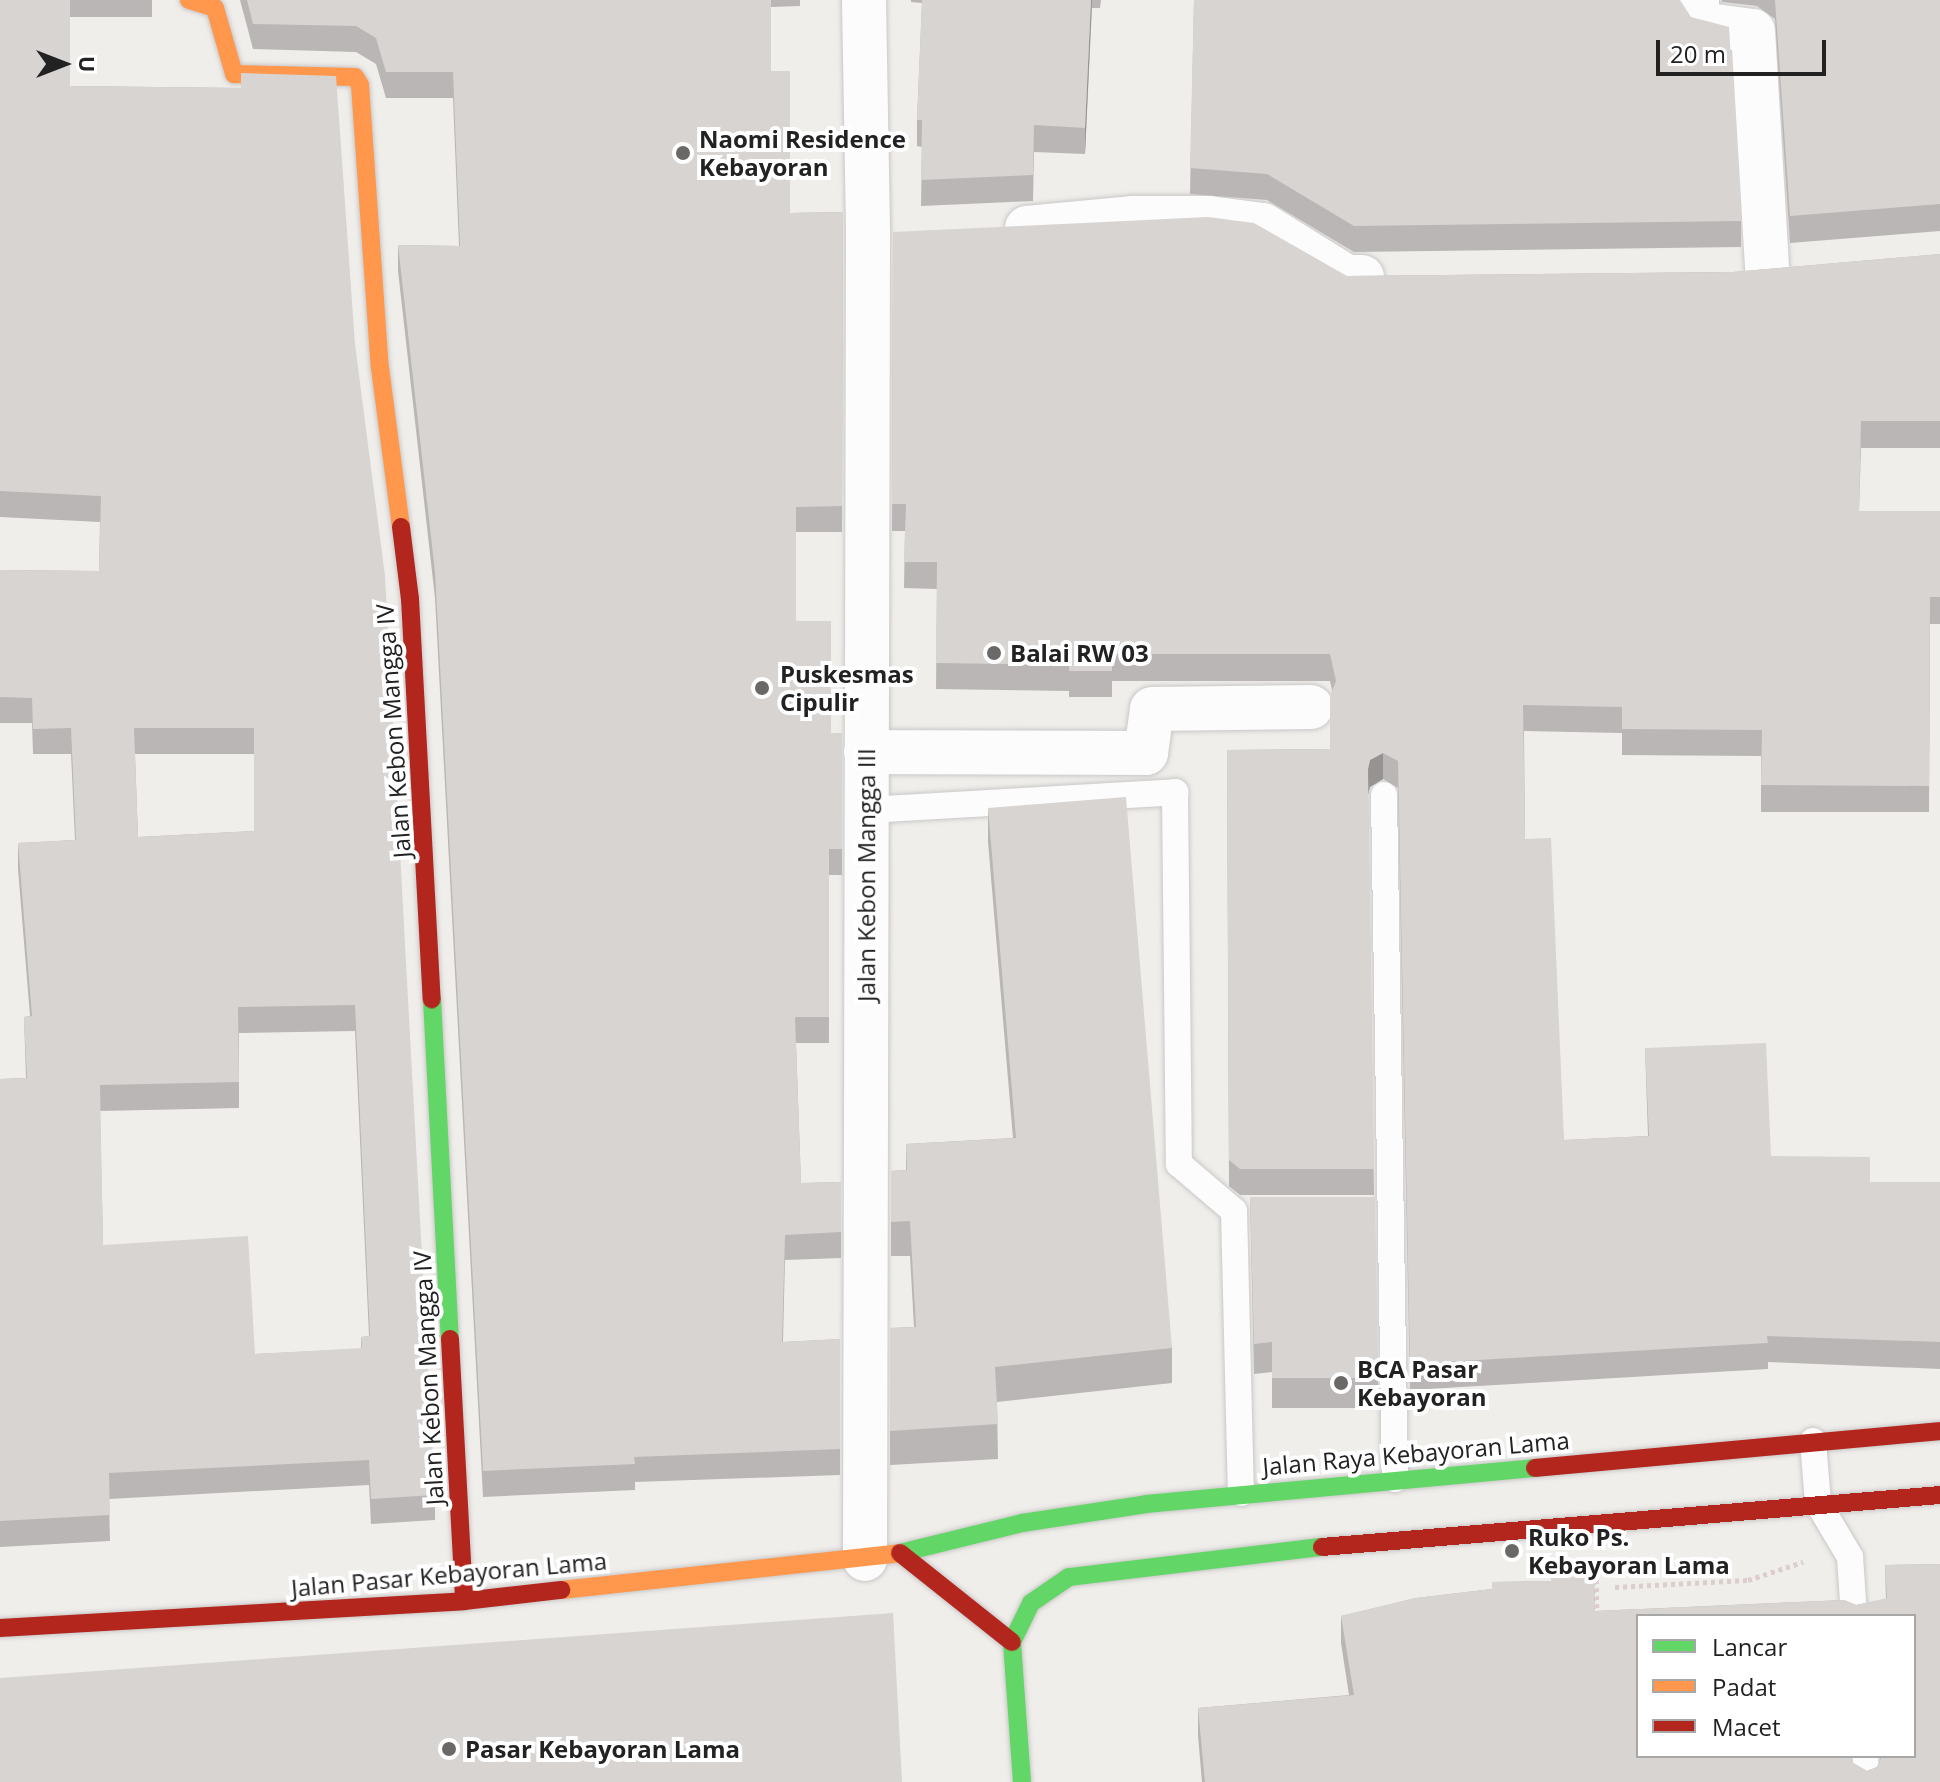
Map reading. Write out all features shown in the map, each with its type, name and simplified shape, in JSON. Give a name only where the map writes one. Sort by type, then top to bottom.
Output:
[{"type":"main road","name":"Jalan Kebon Mangga IV","points":[[189,0],[215,8],[234,74],[355,77],[360,85],[380,368],[410,599],[464,1601]]},
{"type":"main road","name":"Jalan Raya Kebayoran Lama","points":[[882,1556],[1022,1523],[1241,1493],[1940,1431]]},
{"type":"main road","points":[[1022,1782],[1012,1642],[1031,1603],[1069,1577],[1396,1538],[1940,1495]]},
{"type":"main road","name":"Jalan Pasar Kebayoran Lama","points":[[0,1628],[464,1601],[882,1556]]},
{"type":"main road","points":[[882,1556],[1012,1642]]},
{"type":"street","name":"Jalan Kebon Mangga III","points":[[864,0],[868,234],[866,752],[882,1556]]},
{"type":"street","points":[[1697,0],[1697,14],[1708,25],[1753,31],[1749,271],[1814,266]]},
{"type":"street","points":[[990,230],[1132,218],[1209,218],[1263,225],[1347,277],[1409,277]]},
{"type":"street","points":[[868,234],[914,233]]},
{"type":"street","points":[[866,752],[1146,753],[1152,709],[1311,707]]},
{"type":"lane","points":[[867,810],[1175,792],[1179,1164],[1234,1211],[1266,1211]]},
{"type":"lane","points":[[1384,795],[1395,1479]]},
{"type":"lane","points":[[1234,1211],[1241,1493]]},
{"type":"lane","points":[[1360,1211],[1392,1211]]},
{"type":"lane","points":[[1813,1441],[1818,1503],[1850,1557],[1854,1614]]},
{"type":"lane","points":[[1865,1758],[1867,1782]]},
{"type":"path","points":[[1615,1587],[1748,1580],[1799,1565],[1813,1551]]},
{"type":"path","points":[[1596,1557],[1598,1631]]},
{"type":"building","points":[[0,0],[70,0],[70,86],[241,88],[241,73],[336,76],[355,344],[385,576],[435,1495],[371,1499],[369,1460],[109,1473],[110,1515],[0,1521],[0,1079],[27,1078],[24,1017],[32,1016],[18,843],[76,840],[71,728],[33,729],[32,698],[0,697],[0,570],[99,571],[101,496],[0,491]],"holes":[[[134,728],[254,728],[254,831],[138,837]],[[355,1005],[370,1336],[361,1337],[362,1348],[255,1354],[248,1236],[103,1245],[100,1085],[239,1082],[238,1007]]]},
{"type":"building","points":[[247,0],[771,0],[771,71],[790,71],[790,213],[843,212],[842,506],[796,507],[796,621],[831,621],[831,733],[842,733],[842,849],[829,849],[829,1017],[795,1017],[801,1183],[841,1182],[841,1232],[785,1235],[782,1342],[840,1339],[840,1449],[634,1457],[635,1464],[483,1471],[435,572],[398,245],[460,246],[453,72],[386,72],[376,38],[356,26],[253,24]]},
{"type":"building","points":[[922,0],[1091,0],[1085,128],[1034,125],[1033,175],[921,180],[922,120],[917,120]]},
{"type":"building","points":[[1194,0],[1680,0],[1691,17],[1729,27],[1741,221],[1354,226],[1267,174],[1190,168]]},
{"type":"building","points":[[1775,0],[1940,0],[1940,204],[1790,216]]},
{"type":"building","points":[[1208,217],[1254,223],[1347,276],[1733,272],[1940,254],[1940,421],[1861,421],[1859,511],[1940,511],[1940,597],[1930,597],[1929,786],[1761,785],[1762,730],[1622,729],[1622,707],[1523,705],[1525,839],[1551,838],[1564,1140],[1649,1136],[1645,1048],[1766,1043],[1771,1156],[1870,1157],[1870,1182],[1940,1182],[1940,1342],[1767,1336],[1768,1343],[1410,1364],[1398,761],[1383,753],[1370,760],[1368,769],[1374,1169],[1240,1169],[1229,1160],[1227,750],[1330,749],[1330,696],[1336,681],[1330,654],[1112,654],[1112,671],[1069,671],[1069,665],[936,663],[937,562],[904,562],[906,504],[892,504],[893,232]]},
{"type":"building","points":[[1126,797],[1172,1348],[995,1367],[998,1424],[890,1431],[890,1328],[916,1327],[910,1221],[891,1222],[891,1171],[907,1170],[906,1144],[1016,1138],[988,808]]},
{"type":"building","points":[[1250,1197],[1375,1197],[1378,1361],[1373,1361],[1373,1378],[1272,1378],[1272,1342],[1254,1344]]},
{"type":"building","points":[[1940,1564],[1940,1782],[1205,1782],[1198,1708],[1354,1695],[1341,1616],[1416,1598],[1492,1589],[1492,1582],[1551,1581],[1551,1570],[1594,1569],[1595,1611],[1844,1600],[1856,1605],[1887,1598],[1885,1565]]},
{"type":"building","name":"Pasar Kebayoran Lama","points":[[893,1613],[902,1782],[0,1782],[0,1678]]},
{"type":"traffic: fast","points":[[432,999],[450,1339]]},
{"type":"traffic: fast","points":[[900,1553],[1022,1523],[1147,1504],[1535,1468]]},
{"type":"traffic: fast","points":[[1022,1782],[1012,1642],[1031,1603],[1069,1577],[1322,1547]]},
{"type":"traffic: slow","points":[[189,0],[215,8],[234,74],[355,77],[360,85],[380,368],[401,527]]},
{"type":"traffic: slow","points":[[561,1590],[900,1553]]},
{"type":"traffic: jam","points":[[401,527],[410,599],[432,999]]},
{"type":"traffic: jam","points":[[450,1339],[464,1601]]},
{"type":"traffic: jam","points":[[1535,1468],[1940,1431]]},
{"type":"traffic: jam","points":[[1322,1547],[1940,1495]]},
{"type":"traffic: jam","points":[[900,1553],[1012,1642]]},
{"type":"traffic: jam","points":[[0,1628],[464,1601],[561,1590]]},
{"type":"place","name":"Naomi Residence Kebayoran","points":[[683,153]]},
{"type":"place","name":"Balai RW 03","points":[[994,653]]},
{"type":"place","name":"Puskesmas Cipulir","points":[[762,688]]},
{"type":"place","name":"BCA Pasar Kebayoran","points":[[1341,1383]]},
{"type":"place","name":"Ruko Ps. Kebayoran Lama","points":[[1512,1551]]},
{"type":"place","name":"Pasar Kebayoran Lama","points":[[449,1749]]}]
